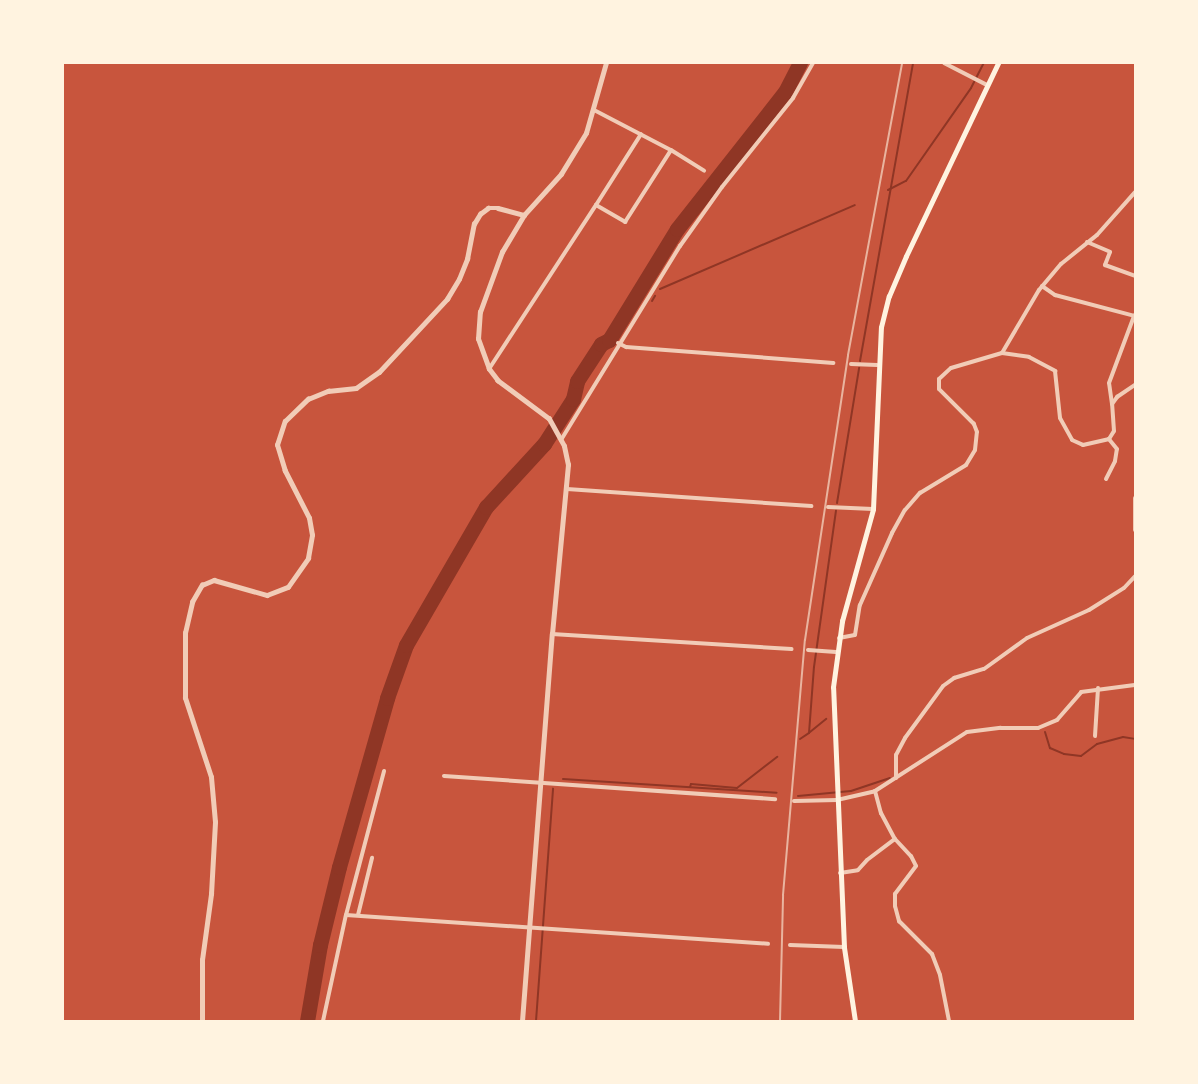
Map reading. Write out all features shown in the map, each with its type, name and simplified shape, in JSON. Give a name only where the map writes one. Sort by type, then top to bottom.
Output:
[{"type":"main road","points":[[855,1021],[844,947],[833,687],[838,638],[873,509],[877,365],[881,327],[889,296],[998,63]]},
{"type":"street","points":[[522,1021],[552,634],[568,465],[560,438],[540,411],[510,390],[489,369],[478,339],[480,312],[502,252],[524,215],[576,152],[594,110],[606,63]]},
{"type":"street","points":[[560,438],[680,246],[722,187],[793,98],[813,63]]},
{"type":"street","points":[[944,63],[987,85]]},
{"type":"street","points":[[594,110],[671,150],[704,171]]},
{"type":"street","points":[[489,369],[641,134]]},
{"type":"street","points":[[596,205],[625,222],[671,150]]},
{"type":"street","points":[[1002,352],[1042,286],[1061,264],[1116,216],[1135,192]]},
{"type":"street","points":[[203,1020],[202,960],[211,894],[215,822],[211,777],[185,698],[185,633],[192,602],[202,585],[214,580],[267,595],[288,587],[308,558],[312,535],[309,518],[285,471],[277,445],[285,421],[308,399],[328,391],[356,388],[369,380],[396,354],[447,299],[459,279],[467,258],[474,224],[480,214],[488,208],[498,208],[524,215]]},
{"type":"street","points":[[1087,242],[1110,252],[1105,265],[1135,276]]},
{"type":"street","points":[[838,638],[855,635],[860,605],[892,533],[905,510],[920,493],[966,465],[975,450],[977,432],[974,424],[943,396],[939,389],[939,379],[951,368],[1002,352],[1029,357],[1055,371],[1060,418],[1072,440],[1083,445],[1109,439],[1114,431],[1109,383],[1122,354],[1134,316],[1055,295],[1042,286]]},
{"type":"street","points":[[618,343],[626,347],[833,363]]},
{"type":"street","points":[[851,364],[877,365]]},
{"type":"street","points":[[1112,404],[1117,397],[1135,385]]},
{"type":"street","points":[[1106,479],[1115,461],[1117,449],[1109,439]]},
{"type":"street","points":[[567,489],[811,506]]},
{"type":"street","points":[[1135,498],[1135,530]]},
{"type":"street","points":[[828,507],[873,509]]},
{"type":"street","points":[[896,778],[896,755],[905,738],[943,686],[954,678],[984,669],[1028,638],[1089,610],[1124,588],[1135,576]]},
{"type":"street","points":[[552,634],[792,649]]},
{"type":"street","points":[[808,650],[836,652]]},
{"type":"street","points":[[794,801],[837,800],[875,790],[967,732],[1001,728],[1038,728],[1057,720],[1081,692],[1135,685]]},
{"type":"street","points":[[1095,736],[1098,688]]},
{"type":"street","points":[[322,1021],[346,915],[384,771]]},
{"type":"street","points":[[444,776],[776,798]]},
{"type":"street","points":[[875,790],[881,813],[895,839],[911,856],[916,866],[895,894],[899,921],[932,954],[940,975],[949,1021]]},
{"type":"street","points":[[840,873],[858,870],[867,860],[895,839]]},
{"type":"street","points":[[358,915],[372,858]]},
{"type":"street","points":[[346,915],[768,944]]},
{"type":"street","points":[[790,945],[844,947]]},
{"type":"waterway","points":[[307,1021],[320,945],[339,867],[387,698],[406,645],[486,507],[544,444],[573,399],[577,381],[601,344],[609,340],[677,229],[785,92],[800,63]]},
{"type":"waterway","points":[[860,361],[913,63]]},
{"type":"waterway","points":[[888,190],[906,181],[971,88],[984,63]]},
{"type":"waterway","points":[[660,289],[855,205]]},
{"type":"waterway","points":[[652,301],[655,296]]},
{"type":"waterway","points":[[837,503],[859,368]]},
{"type":"waterway","points":[[800,739],[809,733],[814,667],[836,511]]},
{"type":"waterway","points":[[810,732],[826,719]]},
{"type":"waterway","points":[[1045,732],[1050,748],[1064,754],[1081,756],[1097,744],[1123,737],[1135,739]]},
{"type":"waterway","points":[[690,787],[691,784],[737,788],[777,757]]},
{"type":"waterway","points":[[798,796],[851,791],[890,778]]},
{"type":"waterway","points":[[563,779],[777,793]]},
{"type":"waterway","points":[[536,1021],[553,789]]},
{"type":"railway","points":[[780,1021],[783,895],[805,640],[848,355],[902,63]]}]
